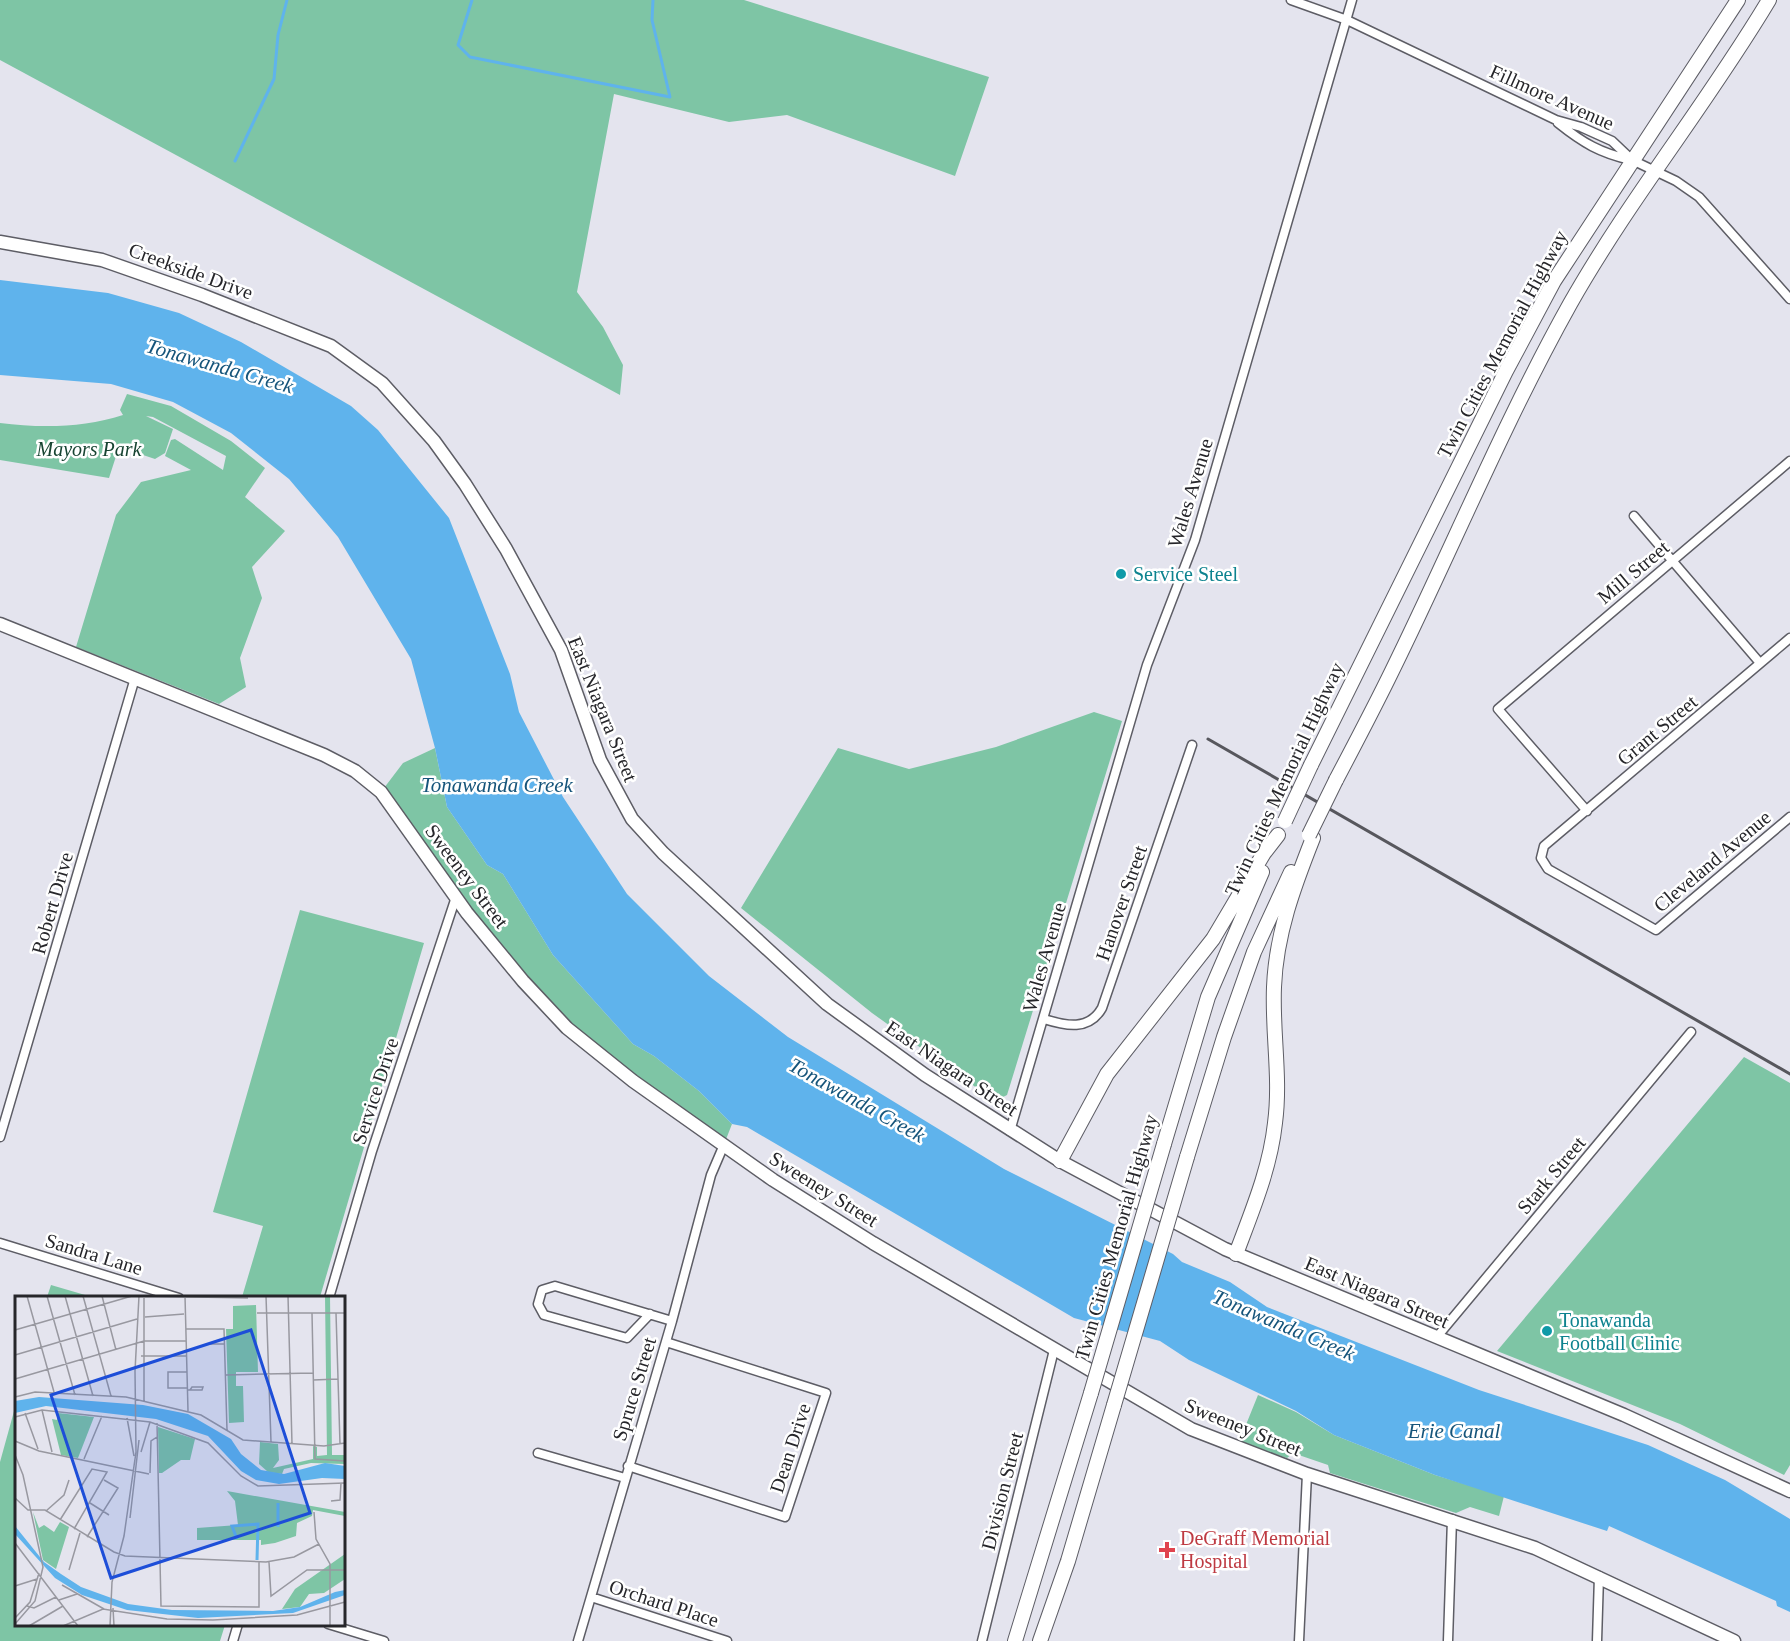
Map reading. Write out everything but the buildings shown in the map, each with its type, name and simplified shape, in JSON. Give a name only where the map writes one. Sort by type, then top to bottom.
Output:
[{"type":"main road","name":"Twin Cities Memorial Highway","points":[[1015,1641],[1164,1144],[1223,957],[1311,765],[1554,281],[1632,160],[1699,64],[1738,0]]},
{"type":"main road","name":"Twin Cities Memorial Highway","points":[[1311,836],[1326,799],[1392,672],[1531,377],[1595,261],[1731,62],[1769,0]]},
{"type":"main road","points":[[1060,1161],[1107,1074],[1199,958],[1264,853],[1278,835]]},
{"type":"main road","points":[[1040,1641],[1068,1561],[1224,1037],[1254,952],[1311,836]]},
{"type":"main road","points":[[1236,1254],[1260,1188],[1272,1145],[1277,1096],[1274,1024],[1275,964],[1290,898],[1311,836]]},
{"type":"street","name":"Fillmore Avenue","points":[[1291,0],[1347,20],[1556,120],[1581,127],[1612,141],[1632,160],[1676,181],[1699,197],[1790,299]]},
{"type":"street","name":"Wales Avenue","points":[[1010,1131],[1147,665],[1195,540],[1352,0]]},
{"type":"street","points":[[1556,120],[1577,138],[1603,153],[1632,160]]},
{"type":"street","name":"Creekside Drive","points":[[0,242],[102,260],[290,328],[330,346],[360,365]]},
{"type":"street","name":"East Niagara Street","points":[[360,365],[388,389],[434,441],[465,484],[506,549],[561,650],[600,760],[632,819],[663,853],[827,1004],[925,1075],[1010,1131],[1060,1161],[1236,1254],[1634,1419],[1790,1491]]},
{"type":"street","name":"Mill Street","points":[[1587,811],[1498,709],[1790,461]]},
{"type":"street","points":[[1634,516],[1760,663]]},
{"type":"street","name":"Sweeney Street","points":[[0,624],[324,755],[355,771],[381,792],[456,897],[523,981],[567,1028],[633,1081],[723,1147],[873,1243],[1054,1350],[1191,1430],[1307,1474],[1452,1519],[1534,1548],[1599,1576],[1734,1641]]},
{"type":"street","name":"Grant Street","points":[[1656,930],[1548,869],[1541,858],[1544,846],[1790,638]]},
{"type":"street","name":"Robert Drive","points":[[0,1137],[135,678]]},
{"type":"street","name":"Hanover Street","points":[[1044,1019],[1070,1025],[1082,1024],[1090,1022],[1102,1008],[1192,745]]},
{"type":"street","name":"Cleveland Avenue","points":[[1656,930],[1790,817]]},
{"type":"street","name":"Service Drive","points":[[330,1296],[372,1151],[456,897]]},
{"type":"street","name":"Stark Street","points":[[1436,1338],[1691,1032]]},
{"type":"street","name":"Spruce Street","points":[[578,1641],[672,1321],[711,1175],[723,1147]]},
{"type":"street","name":"Sandra Lane","points":[[0,1243],[172,1296]]},
{"type":"street","points":[[650,1314],[627,1338],[544,1315],[538,1304],[542,1290],[555,1286],[650,1314],[672,1321]]},
{"type":"street","name":"Dean Drive","points":[[628,1466],[784,1517],[826,1393],[666,1342]]},
{"type":"street","name":"Division Street","points":[[982,1641],[1054,1350]]},
{"type":"street","points":[[538,1453],[625,1478]]},
{"type":"street","points":[[1299,1641],[1307,1474]]},
{"type":"street","points":[[1448,1641],[1452,1519]]},
{"type":"street","points":[[1597,1641],[1599,1576]]},
{"type":"street","name":"Orchard Place","points":[[591,1597],[727,1641]]},
{"type":"street","points":[[233,1641],[237,1626]]},
{"type":"street","points":[[335,1626],[384,1641]]},
{"type":"green space","points":[[0,0],[744,0],[989,77],[955,176],[787,115],[729,122],[614,94],[577,292],[603,327],[623,365],[620,395],[0,60]]},
{"type":"green space","name":"Mayors Park","points":[[127,394],[171,406],[231,441],[265,468],[245,497],[285,531],[252,567],[262,598],[240,658],[246,687],[219,704],[76,647],[116,515],[141,482],[191,470],[165,456],[171,440],[175,439],[223,470],[226,456],[153,417],[146,416],[173,429],[165,453],[155,459],[119,447],[109,478],[0,460],[0,423],[62,426],[108,419],[123,415],[120,410]]},
{"type":"green space","points":[[1094,712],[1122,721],[1007,1095],[995,1101],[872,1013],[741,908],[838,748],[909,769],[996,747]]},
{"type":"green space","points":[[435,748],[447,807],[487,865],[503,874],[553,955],[633,1044],[654,1056],[699,1091],[732,1124],[723,1147],[567,1028],[467,913],[381,792],[403,763]]},
{"type":"green space","points":[[300,910],[424,943],[320,1296],[242,1296],[263,1226],[213,1212]]},
{"type":"green space","points":[[1744,1057],[1790,1083],[1790,1465],[1784,1475],[1680,1424],[1497,1351]]},
{"type":"green space","points":[[51,1285],[89,1296],[47,1296]]},
{"type":"green space","points":[[1258,1395],[1296,1412],[1334,1435],[1435,1475],[1504,1496],[1499,1516],[1470,1507],[1456,1513],[1330,1473],[1328,1465],[1293,1453],[1287,1458],[1239,1442]]},
{"type":"green space","points":[[15,1408],[15,1626],[225,1626],[220,1641],[0,1641],[0,1462]]},
{"type":"water","name":"Tonawanda Creek","points":[[0,280],[108,293],[179,313],[241,342],[351,406],[378,430],[449,518],[510,674],[519,712],[563,797],[627,894],[709,976],[788,1037],[1004,1169],[1173,1254],[1182,1262],[1230,1282],[1267,1307],[1479,1390],[1648,1445],[1725,1480],[1790,1519],[1790,1612],[1777,1606],[1776,1601],[1609,1526],[1607,1531],[1435,1475],[1334,1435],[1296,1411],[1189,1360],[1160,1341],[1074,1318],[747,1127],[732,1124],[699,1091],[654,1056],[633,1044],[553,955],[503,874],[487,865],[447,807],[435,748],[411,659],[338,537],[289,479],[231,433],[173,402],[111,384],[0,375]]},
{"type":"waterway","points":[[235,161],[274,79],[278,35],[287,0]]},
{"type":"waterway","points":[[472,0],[458,45],[470,57],[670,97],[652,20],[653,0]]},
{"type":"railway","points":[[1208,739],[1790,1074]]},
{"type":"place","name":"Service Steel","points":[[1121,574]]},
{"type":"place","name":"Tonawanda Football Clinic","points":[[1547,1331]]},
{"type":"place","name":"DeGraff Memorial Hospital","points":[[1167,1550]]},
{"type":"water label","name":"Erie Canal","points":[[1454,1431]]}]
